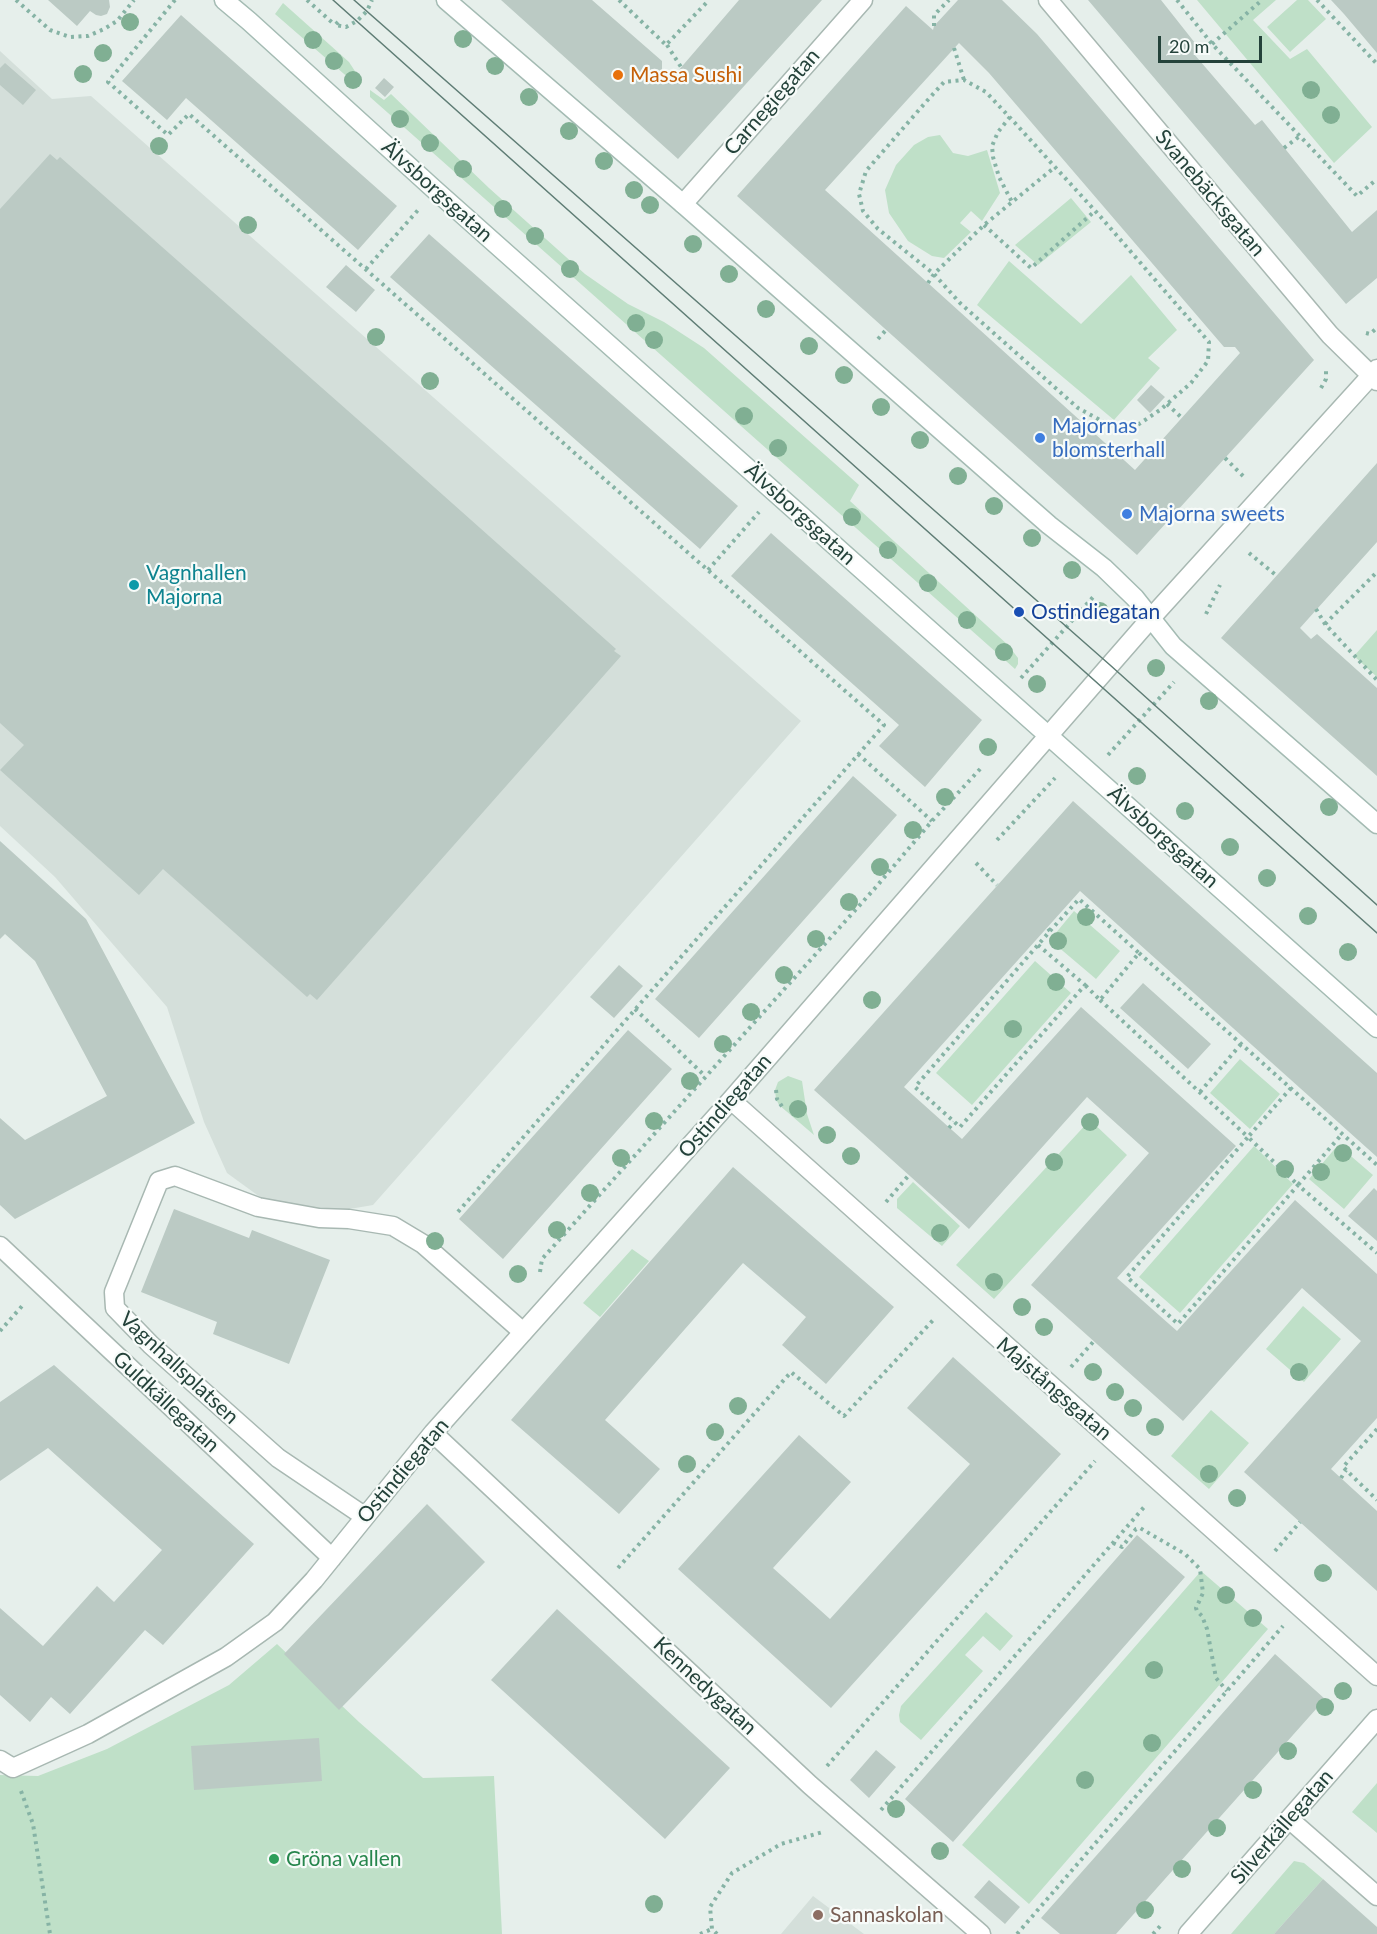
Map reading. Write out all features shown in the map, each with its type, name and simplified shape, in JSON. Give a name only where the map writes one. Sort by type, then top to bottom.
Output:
[{"type":"street","name":"Älvsborgsgatan","points":[[224,0],[1377,1028]]},
{"type":"street","points":[[446,0],[1050,525],[1104,568],[1136,598],[1173,646],[1377,824]]},
{"type":"street","name":"Carnegiegatan","points":[[683,204],[863,0]]},
{"type":"street","name":"Svanebäcksgatan","points":[[1048,0],[1330,335],[1375,375]]},
{"type":"street","name":"Ostindiegatan","points":[[6,1764],[88,1734],[226,1658],[275,1622],[314,1580],[433,1433],[731,1100],[1151,618],[1375,375]]},
{"type":"street","name":"Majstångsgatan","points":[[731,1100],[1377,1676]]},
{"type":"street","name":"Vagnhallsplatsen","points":[[364,1516],[278,1458],[151,1345],[115,1308],[114,1292],[159,1181],[175,1176],[258,1207],[319,1218],[350,1219],[393,1226],[423,1244],[523,1332]]},
{"type":"street","name":"Guldkällegatan","points":[[0,1246],[332,1558]]},
{"type":"street","name":"Kennedygatan","points":[[433,1433],[852,1823],[981,1934]]},
{"type":"street","name":"Silverkällegatan","points":[[1188,1934],[1377,1719]]},
{"type":"street","points":[[1289,1819],[1377,1896]]},
{"type":"path","points":[[16,0],[50,30],[70,37],[88,36],[104,29],[117,21],[134,0]]},
{"type":"path","points":[[175,0],[108,82],[168,135],[189,114],[884,725],[457,1214]]},
{"type":"path","points":[[307,0],[337,23],[346,27],[357,21],[367,11],[372,0]]},
{"type":"path","points":[[618,0],[666,45],[681,67]]},
{"type":"path","points":[[666,45],[709,0]]},
{"type":"path","points":[[934,26],[934,15],[949,0]]},
{"type":"path","points":[[1177,0],[1212,44],[1358,196],[1377,179]]},
{"type":"path","points":[[1212,44],[1262,0]]},
{"type":"path","points":[[1317,0],[1377,64]]},
{"type":"path","points":[[954,48],[964,80]]},
{"type":"path","points":[[964,80],[986,92],[1010,117],[1209,342],[1208,361],[1191,383],[1167,404],[1133,428],[1113,427],[1078,408],[960,303],[934,274],[878,229],[863,211],[859,194],[866,171],[944,82],[964,80]]},
{"type":"path","points":[[1010,117],[998,132],[992,146],[999,177],[1012,202]]},
{"type":"path","points":[[1284,148],[1300,136]]},
{"type":"path","points":[[928,283],[934,274],[984,225],[1055,167]]},
{"type":"path","points":[[366,269],[423,204]]},
{"type":"path","points":[[984,225],[1032,268],[1095,211]]},
{"type":"path","points":[[1185,314],[1193,310]]},
{"type":"path","points":[[878,339],[886,330]]},
{"type":"path","points":[[1319,391],[1326,379],[1326,371],[1321,362]]},
{"type":"path","points":[[1167,404],[1182,418]]},
{"type":"path","points":[[1242,476],[1250,467]]},
{"type":"path","points":[[708,570],[764,506]]},
{"type":"path","points":[[1249,553],[1277,576]]},
{"type":"path","points":[[1325,624],[1377,572]]},
{"type":"path","points":[[1316,609],[1325,624],[1377,680]]},
{"type":"path","points":[[1005,696],[1075,618]]},
{"type":"path","points":[[991,846],[1053,778],[1061,778],[1080,787],[1163,694]]},
{"type":"path","points":[[858,754],[932,821]]},
{"type":"path","points":[[533,1281],[541,1272],[542,1259],[985,764]]},
{"type":"path","points":[[984,855],[976,863],[997,885]]},
{"type":"path","points":[[1086,985],[960,1126],[915,1087],[1038,945],[1049,929],[1079,899],[1377,1165]]},
{"type":"path","points":[[1038,945],[1086,985],[1298,1185],[1377,1253]]},
{"type":"path","points":[[1100,1000],[1139,953]]},
{"type":"path","points":[[635,1009],[705,1076]]},
{"type":"path","points":[[1200,1092],[1241,1044]]},
{"type":"path","points":[[778,1083],[777,1099],[783,1108]]},
{"type":"path","points":[[1291,1088],[1127,1277],[1178,1324],[1342,1134]]},
{"type":"path","points":[[949,1128],[954,1122]]},
{"type":"path","points":[[884,1204],[909,1175]]},
{"type":"path","points":[[0,1331],[41,1285]]},
{"type":"path","points":[[1136,1294],[1141,1289]]},
{"type":"path","points":[[613,1573],[791,1372],[844,1416],[936,1317]]},
{"type":"path","points":[[1068,1370],[1094,1341]]},
{"type":"path","points":[[1377,1429],[1343,1467],[1377,1500]]},
{"type":"path","points":[[827,1766],[1095,1460]]},
{"type":"path","points":[[1341,1478],[1346,1470]]},
{"type":"path","points":[[878,1813],[1147,1504]]},
{"type":"path","points":[[1273,1552],[1300,1522]]},
{"type":"path","points":[[1113,1543],[1122,1547],[1136,1529],[1140,1528],[1185,1554],[1200,1569],[1203,1593],[1196,1608],[1207,1629],[1216,1678],[1227,1691]]},
{"type":"path","points":[[1017,1934],[1288,1620]]},
{"type":"path","points":[[6,1764],[33,1824],[50,1934]]},
{"type":"path","points":[[717,1934],[712,1929],[710,1907],[732,1873],[781,1844],[852,1823]]},
{"type":"path","points":[[1154,1934],[1169,1917]]},
{"type":"path","points":[[700,1934],[712,1929]]},
{"type":"shaded area","points":[[0,51],[52,99],[91,96],[801,721],[373,1205],[320,1214],[271,1205],[227,1173],[204,1122],[167,1007],[55,877],[0,826]]},
{"type":"shaded area","name":"Sannaskolan","points":[[813,1896],[864,1934],[781,1934]]},
{"type":"green space","points":[[1197,0],[1276,0],[1253,20],[1290,59],[1307,49],[1372,127],[1334,163]]},
{"type":"green space","points":[[1297,0],[1308,0],[1326,19],[1290,52],[1267,27]]},
{"type":"green space","points":[[283,3],[349,62],[362,82],[359,87],[275,14]]},
{"type":"green space","points":[[370,90],[384,100],[391,94],[489,188],[585,274],[628,304],[664,322],[704,348],[859,485],[850,501],[1008,645],[1018,658],[1015,669],[370,97]]},
{"type":"green space","points":[[940,135],[953,153],[968,156],[987,150],[1000,193],[982,221],[971,211],[960,223],[971,232],[944,258],[932,256],[908,241],[889,213],[885,190],[896,165],[914,145],[928,137]]},
{"type":"green space","points":[[1071,198],[1091,222],[1038,265],[1015,245]]},
{"type":"green space","points":[[1009,261],[1081,324],[1131,275],[1177,330],[1148,358],[1160,368],[1114,420],[977,305]]},
{"type":"green space","points":[[1377,630],[1377,677],[1354,656]]},
{"type":"green space","points":[[1074,911],[1120,951],[1096,979],[1050,940]]},
{"type":"green space","points":[[1035,961],[1071,993],[972,1105],[936,1073]]},
{"type":"green space","points":[[1240,1059],[1280,1094],[1250,1129],[1210,1093]]},
{"type":"green space","points":[[788,1076],[802,1081],[807,1114],[814,1135],[779,1105],[776,1099],[775,1090],[778,1082]]},
{"type":"green space","points":[[1090,1120],[1127,1155],[994,1299],[956,1265]]},
{"type":"green space","points":[[1338,1145],[1373,1175],[1344,1209],[1309,1179]]},
{"type":"green space","points":[[1254,1146],[1293,1184],[1180,1313],[1139,1277]]},
{"type":"green space","points":[[913,1182],[960,1226],[942,1246],[897,1208],[897,1199]]},
{"type":"green space","points":[[632,1249],[649,1261],[600,1317],[583,1303]]},
{"type":"green space","points":[[1303,1306],[1341,1339],[1304,1382],[1266,1349]]},
{"type":"green space","points":[[1211,1410],[1249,1443],[1209,1489],[1171,1456]]},
{"type":"green space","points":[[1201,1571],[1268,1629],[1029,1904],[962,1845]]},
{"type":"green space","points":[[986,1612],[1013,1636],[1000,1651],[983,1636],[965,1655],[983,1671],[921,1740],[900,1722],[901,1706]]},
{"type":"green space","name":"Gröna vallen","points":[[277,1644],[359,1722],[423,1778],[494,1776],[502,1934],[0,1934],[0,1775],[38,1776],[107,1749],[229,1685]]},
{"type":"green space","points":[[1377,1783],[1377,1833],[1352,1812]]},
{"type":"green space","points":[[1294,1861],[1304,1863],[1323,1879],[1274,1934],[1231,1934]]},
{"type":"building","points":[[48,0],[109,0],[110,7],[107,14],[101,16],[90,11],[77,26]]},
{"type":"building","points":[[501,0],[592,0],[662,61],[662,72],[672,78],[739,0],[822,0],[678,159]]},
{"type":"building","points":[[958,0],[1002,0],[1037,34],[1314,360],[1137,555],[737,196],[906,6],[933,30]],"holes":[[[959,43],[989,73],[1224,347],[1235,347],[1240,353],[1135,470],[825,190]]]},
{"type":"building","points":[[1088,0],[1161,0],[1195,43],[1194,54],[1255,125],[1262,120],[1352,232],[1377,210],[1377,278],[1346,304]]},
{"type":"building","points":[[1331,0],[1377,0],[1377,53],[1344,14]]},
{"type":"building","points":[[181,15],[397,206],[358,250],[186,98],[167,120],[122,81]]},
{"type":"building","points":[[5,63],[36,90],[23,105],[0,85],[0,68]]},
{"type":"building","points":[[384,78],[394,87],[385,97],[375,88]]},
{"type":"building","points":[[50,154],[57,160],[60,157],[389,447],[616,649],[614,651],[621,656],[317,1000],[310,994],[307,997],[163,869],[139,895],[0,770],[24,745],[0,723],[0,209]]},
{"type":"building","points":[[429,234],[738,506],[700,549],[390,277]]},
{"type":"building","points":[[346,265],[375,290],[356,312],[326,287]]},
{"type":"building","points":[[1151,385],[1165,397],[1150,413],[1137,400]]},
{"type":"building","points":[[1377,463],[1377,542],[1300,628],[1311,639],[1317,634],[1377,688],[1377,776],[1221,638]]},
{"type":"building","points":[[771,533],[982,720],[925,787],[879,746],[899,725],[731,576]]},
{"type":"building","points":[[853,776],[897,815],[699,1038],[655,999]]},
{"type":"building","points":[[1073,801],[1377,1073],[1377,1157],[1080,891],[904,1087],[962,1139],[1081,1007],[1236,1146],[1117,1278],[1177,1331],[1295,1200],[1377,1274],[1377,1418],[1331,1469],[1377,1511],[1377,1591],[1244,1472],[1361,1341],[1302,1288],[1183,1421],[1031,1285],[1149,1153],[1087,1097],[969,1229],[814,1090]]},
{"type":"building","points":[[0,841],[86,919],[195,1123],[15,1219],[0,1205],[0,1118],[25,1140],[107,1096],[35,961],[5,934],[0,939]]},
{"type":"building","points":[[619,965],[643,986],[614,1018],[590,997]]},
{"type":"building","points":[[1143,983],[1211,1044],[1188,1069],[1120,1008]]},
{"type":"building","points":[[628,1030],[672,1069],[503,1259],[459,1219]]},
{"type":"building","points":[[733,1167],[894,1307],[826,1384],[782,1345],[806,1317],[743,1263],[605,1420],[660,1469],[619,1514],[511,1420]]},
{"type":"building","points":[[1374,1188],[1377,1191],[1377,1241],[1348,1216]]},
{"type":"building","points":[[174,1209],[249,1238],[252,1230],[330,1260],[289,1364],[213,1334],[217,1322],[141,1292]]},
{"type":"building","points":[[953,1357],[1061,1454],[831,1708],[678,1569],[799,1435],[851,1482],[773,1568],[830,1619],[970,1464],[907,1408]]},
{"type":"building","points":[[54,1365],[254,1544],[163,1645],[145,1630],[70,1714],[51,1697],[30,1722],[0,1695],[0,1608],[43,1646],[97,1586],[114,1602],[162,1550],[48,1448],[0,1481],[0,1402]]},
{"type":"building","points":[[427,1504],[485,1562],[339,1710],[284,1654]]},
{"type":"building","points":[[1137,1535],[1185,1577],[953,1842],[905,1799]]},
{"type":"building","points":[[557,1609],[730,1768],[665,1839],[491,1680]]},
{"type":"building","points":[[1275,1654],[1325,1699],[1116,1934],[1060,1934],[1041,1918]]},
{"type":"building","points":[[319,1738],[322,1781],[194,1790],[191,1746]]},
{"type":"building","points":[[876,1750],[896,1767],[869,1798],[850,1780]]},
{"type":"building","points":[[1323,1879],[1377,1927],[1377,1934],[1274,1934]]},
{"type":"building","points":[[989,1880],[1020,1907],[1005,1924],[974,1897]]},
{"type":"tram line","points":[[333,0],[1377,933]]},
{"type":"tram line","points":[[354,0],[1110,665],[1377,905]]},
{"type":"place","name":"Massa Sushi","points":[[618,75]]},
{"type":"place","name":"Majornas blomsterhall","points":[[1040,438]]},
{"type":"place","name":"Majorna sweets","points":[[1127,514]]},
{"type":"place","name":"Vagnhallen Majorna","points":[[134,585]]},
{"type":"place","name":"Ostindiegatan","points":[[1019,612]]},
{"type":"place","name":"Gröna vallen","points":[[274,1859]]},
{"type":"place","name":"Sannaskolan","points":[[818,1915]]}]
